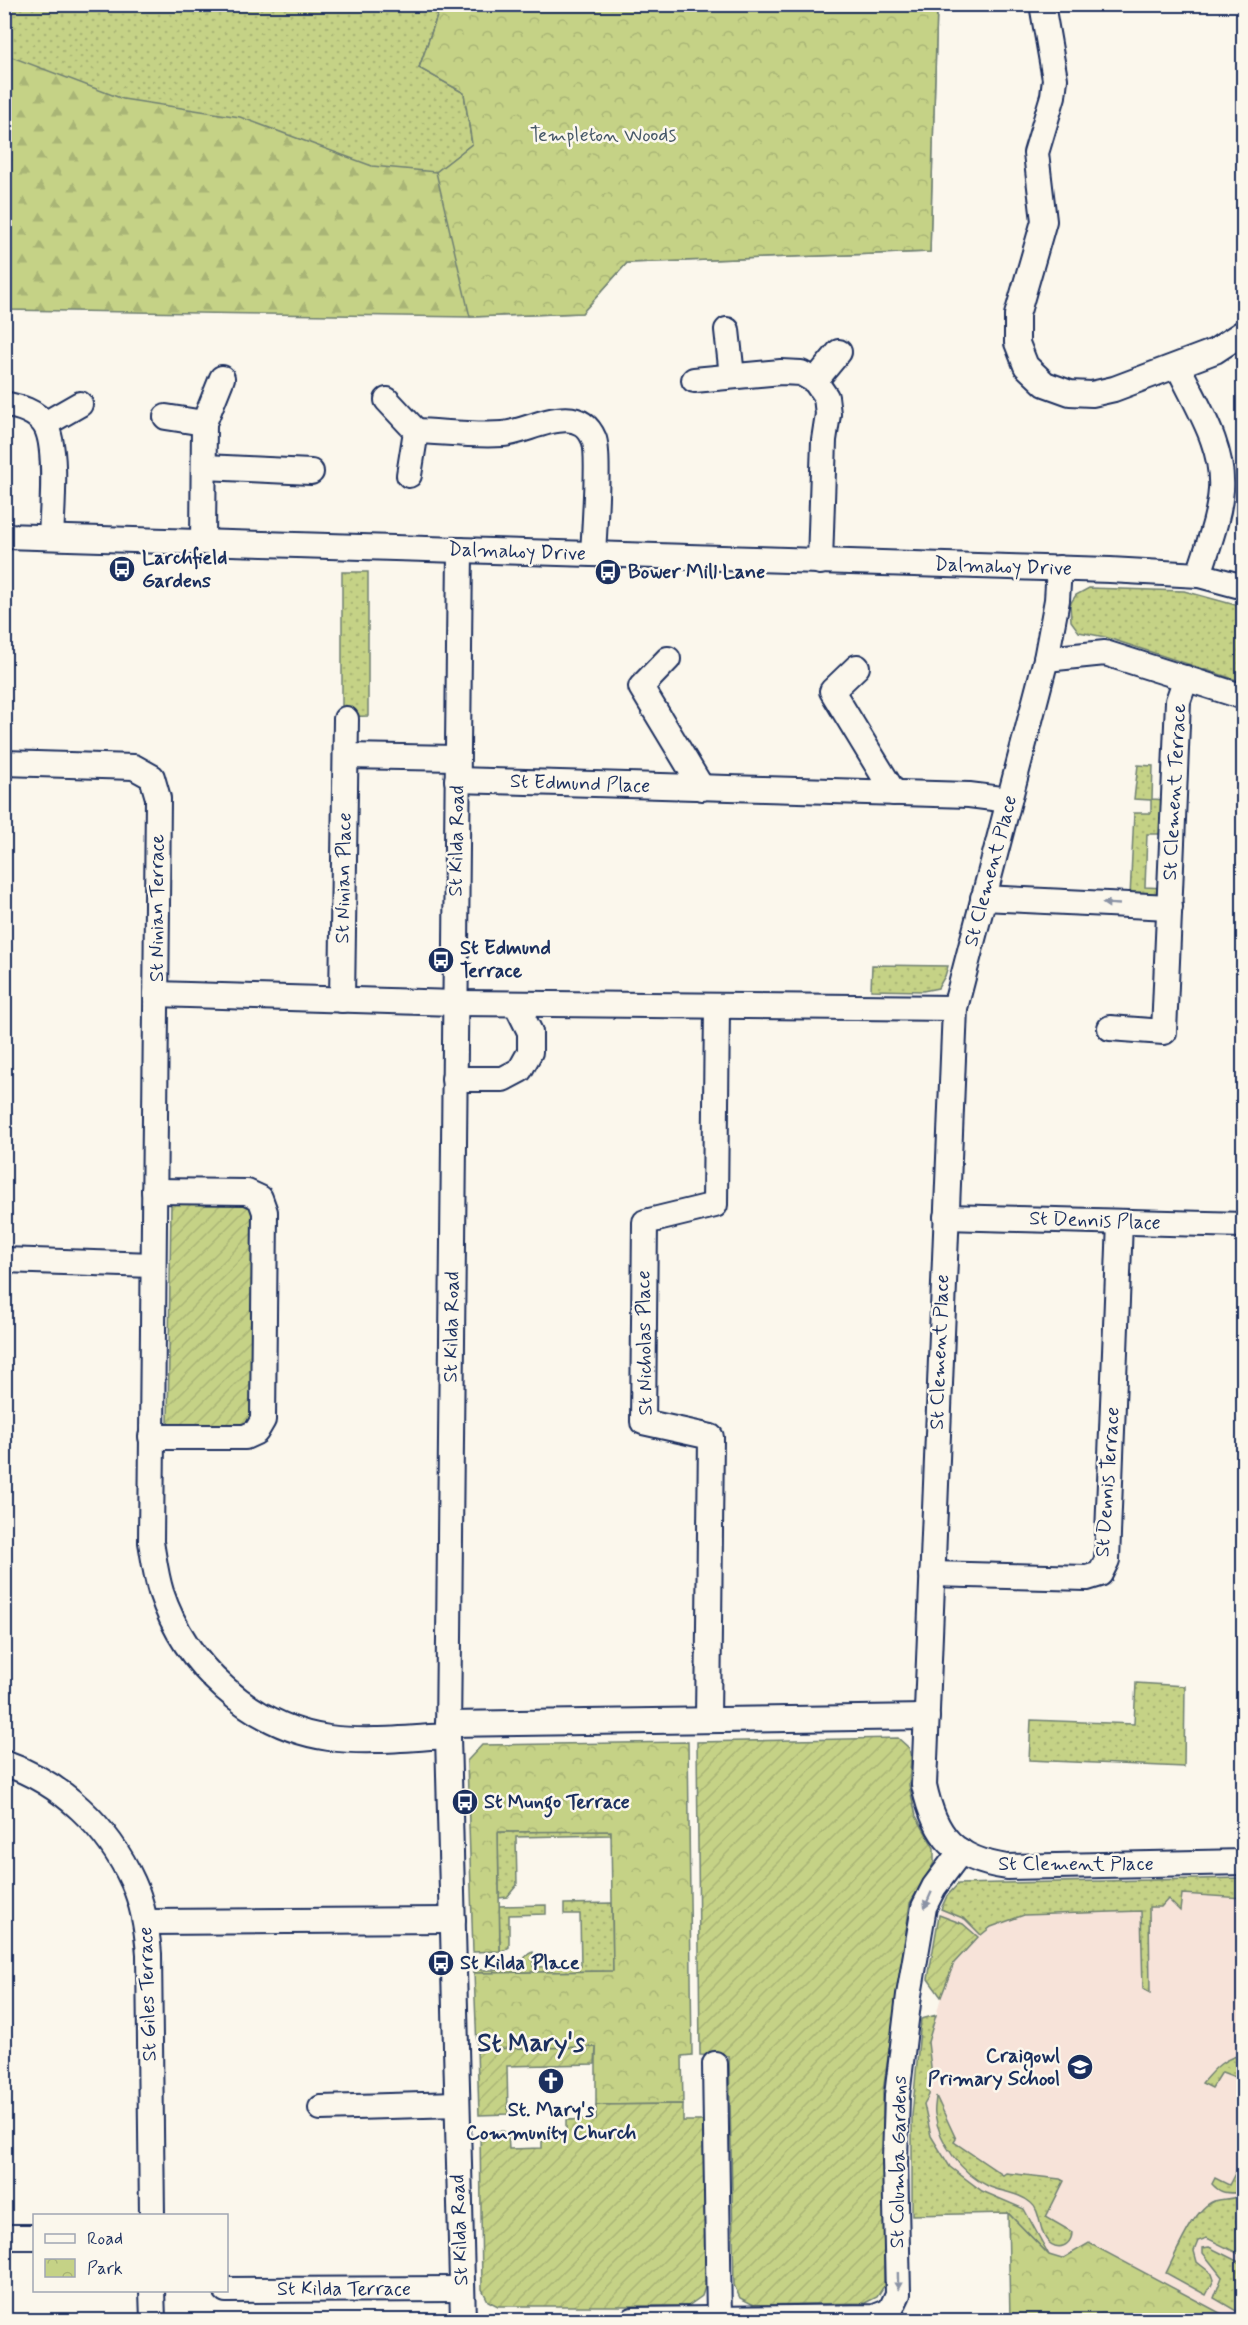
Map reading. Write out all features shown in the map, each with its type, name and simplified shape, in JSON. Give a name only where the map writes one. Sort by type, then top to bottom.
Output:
[{"type":"street","points":[[1042,4],[1055,79],[1053,96],[1036,153],[1044,221],[1017,315],[1017,343],[1026,366],[1045,384],[1070,393],[1092,394],[1114,389],[1215,351],[1244,332]]},
{"type":"street","points":[[727,330],[732,376]]},
{"type":"street","points":[[816,381],[839,352]]},
{"type":"street","points":[[1178,366],[1214,440],[1221,466],[1221,491],[1199,575]]},
{"type":"street","points":[[694,380],[801,373],[816,381],[826,396],[828,414],[824,440],[820,562]]},
{"type":"street","points":[[203,542],[204,423],[222,378]]},
{"type":"street","points":[[387,400],[416,431],[505,434],[552,420],[568,419],[583,425],[594,440],[593,554]]},
{"type":"street","points":[[4,404],[27,408],[45,424],[52,446],[51,537]]},
{"type":"street","points":[[45,424],[80,404]]},
{"type":"street","points":[[166,417],[204,423]]},
{"type":"street","points":[[409,475],[416,431]]},
{"type":"street","points":[[205,467],[311,472]]},
{"type":"street","name":"Dalmahoy Drive","points":[[4,536],[1059,568],[1199,575],[1244,588]]},
{"type":"street","name":"St Kilda Road","points":[[460,550],[448,1730],[463,2320]]},
{"type":"street","name":"St Clement Place","points":[[1059,568],[1057,600],[1046,659],[955,1008],[924,1785],[929,1810],[941,1834],[960,1851],[982,1863],[1007,1867],[1244,1862]]},
{"type":"street","points":[[1046,659],[1105,653],[1244,697]]},
{"type":"street","points":[[668,659],[641,687],[702,788]]},
{"type":"street","points":[[857,667],[832,691],[894,793]]},
{"type":"street","name":"St Clement Terrace","points":[[1110,1028],[1164,1032],[1178,701],[1186,678]]},
{"type":"street","name":"St Ninian Place","points":[[342,1000],[346,719]]},
{"type":"street","points":[[346,756],[457,769]]},
{"type":"street","name":"St Ninian Terrace","points":[[4,763],[134,767],[152,777],[158,798],[151,1542],[161,1591],[178,1632],[204,1669],[237,1699],[283,1724],[328,1737],[372,1740],[448,1730]]},
{"type":"street","name":"St Edmund Place","points":[[457,769],[702,788],[969,795],[1010,800]]},
{"type":"street","points":[[983,898],[1170,907]]},
{"type":"street","points":[[156,994],[455,1004],[955,1008]]},
{"type":"street","points":[[454,1079],[503,1079],[520,1070],[530,1052],[530,1032],[516,1004]]},
{"type":"street","name":"St Nicholas Place","points":[[708,1720],[711,1437],[643,1422],[645,1222],[715,1205],[717,1005]]},
{"type":"street","points":[[151,1437],[245,1437],[256,1432],[263,1420],[265,1212],[260,1198],[247,1192],[154,1191]]},
{"type":"street","name":"St Dennis Place","points":[[946,1217],[1244,1225]]},
{"type":"street","name":"St Dennis Terrace","points":[[932,1574],[1087,1578],[1100,1574],[1107,1560],[1120,1222]]},
{"type":"street","points":[[4,1260],[153,1265]]},
{"type":"street","points":[[448,1730],[708,1720],[927,1717]]},
{"type":"street","name":"St Giles Terrace","points":[[4,1763],[23,1769],[58,1789],[89,1816],[114,1847],[134,1883],[146,1922],[150,1954],[152,2214]]},
{"type":"street","name":"St Columba Gardens","points":[[633,2320],[875,2317],[890,2311],[898,2294],[895,2159],[897,2096],[909,1995],[924,1907],[934,1887],[960,1851]]},
{"type":"street","points":[[146,1922],[453,1920]]},
{"type":"street","points":[[715,2064],[719,2320]]},
{"type":"street","points":[[321,2108],[457,2104]]},
{"type":"street","points":[[4,2236],[33,2237]]},
{"type":"street","name":"St Kilda Terrace","points":[[228,2290],[462,2289]]},
{"type":"street","points":[[152,2292],[153,2320]]},
{"type":"shaded area","name":"Craigowl Primary School","points":[[1243,1878],[1243,2320],[1010,2320],[1008,2214],[912,2215],[912,2116],[921,2019],[936,2015],[941,1997],[928,1979],[940,1911],[947,1896],[958,1884]]},
{"type":"green space","points":[[5,5],[441,5],[419,68],[464,92],[472,144],[436,173],[5,310]]},
{"type":"green space","name":"Templeton Woods","points":[[441,5],[937,5],[930,252],[627,263],[582,313],[470,317],[5,310],[4,54],[123,99],[240,117],[372,166],[436,172],[472,144],[464,93],[419,68]]},
{"type":"green space","name":"Templeton Woods","points":[[441,5],[937,5],[930,252],[627,263],[582,313],[470,317],[436,172],[472,144],[464,93],[419,68]]},
{"type":"green space","points":[[342,572],[368,572],[368,716],[342,717]]},
{"type":"green space","points":[[1089,588],[1184,591],[1243,607],[1243,682],[1105,637],[1079,632],[1071,621],[1070,604],[1076,595]]},
{"type":"green space","points":[[1138,765],[1153,766],[1152,799],[1167,800],[1166,834],[1147,834],[1145,887],[1164,888],[1153,897],[1130,897],[1134,813],[1151,813],[1151,800],[1134,799]]},
{"type":"green space","points":[[872,965],[948,966],[938,988],[923,991],[871,990]]},
{"type":"green space","points":[[171,1201],[255,1204],[251,1426],[180,1430],[168,1425]]},
{"type":"green space","points":[[1136,1683],[1185,1686],[1184,1767],[1029,1760],[1031,1720],[1134,1724]]},
{"type":"green space","points":[[898,1738],[909,1748],[911,1758],[909,1785],[916,1816],[934,1848],[934,1863],[910,1903],[883,2092],[884,2286],[877,2297],[865,2303],[754,2305],[740,2298],[734,2285],[729,2056],[700,2055],[697,1742]]},
{"type":"green space","points":[[688,1742],[692,2055],[682,2056],[683,2104],[596,2105],[596,2047],[477,2049],[474,1973],[613,1971],[611,1831],[498,1832],[500,1951],[473,1952],[467,1761],[482,1745]]},
{"type":"green space","points":[[611,1830],[611,1835],[516,1837],[517,1885],[507,1897],[499,1898],[498,1832]]},
{"type":"green space","points":[[1243,1878],[1243,1898],[1182,1894],[1180,1911],[1168,1899],[1161,1907],[1149,1907],[1150,1993],[1143,1989],[1141,1911],[1024,1915],[991,1927],[981,1935],[965,1919],[941,1909],[947,1896],[958,1884]]},
{"type":"green space","points":[[612,1903],[613,1971],[474,1973],[474,1970],[504,1970],[515,1967],[533,1952],[534,1967],[581,1966],[580,1914],[564,1914],[564,1904]]},
{"type":"green space","points":[[546,1905],[546,1914],[509,1915],[509,1947],[500,1951],[499,1906]]},
{"type":"green space","points":[[939,1915],[963,1924],[978,1937],[954,1963],[941,1997],[928,1979]]},
{"type":"green space","points":[[936,2015],[928,2042],[931,2068],[929,2095],[924,2104],[931,2136],[950,2167],[982,2191],[1024,2209],[1049,2255],[1008,2213],[912,2215],[912,2116],[921,2019]]},
{"type":"green space","points":[[596,2047],[595,2064],[507,2066],[508,2114],[479,2115],[477,2049]]},
{"type":"green space","points":[[1243,2055],[1243,2080],[1222,2072],[1212,2088],[1202,2083],[1225,2061]]},
{"type":"green space","points":[[936,2096],[956,2139],[954,2142],[1003,2175],[1006,2173],[1064,2181],[1046,2217],[1072,2232],[1067,2244],[1059,2247],[1049,2243],[1045,2238],[1035,2207],[1027,2200],[978,2181],[961,2166],[941,2136],[937,2125]]},
{"type":"green space","points":[[683,2104],[683,2121],[703,2121],[706,2284],[702,2296],[688,2306],[498,2306],[488,2301],[482,2289],[480,2132],[503,2131],[508,2134],[509,2149],[542,2148],[542,2135],[566,2134],[566,2120],[596,2119],[596,2105]]},
{"type":"green space","points":[[1243,2158],[1242,2186],[1235,2193],[1222,2192],[1212,2184],[1215,2178],[1229,2185]]},
{"type":"green space","points":[[1242,2195],[1243,2202],[1236,2221],[1243,2256],[1207,2238],[1198,2241],[1194,2251],[1197,2262],[1212,2274],[1214,2280],[1206,2295],[1166,2273],[1186,2232],[1199,2213],[1214,2201]]},
{"type":"green space","points":[[1008,2213],[1049,2255],[1062,2259],[1089,2243],[1233,2320],[1010,2320]]},
{"type":"green space","points":[[1209,2247],[1243,2264],[1243,2315],[1214,2298],[1222,2277],[1203,2253],[1203,2248]]},
{"type":"place","name":"Larchfield Gardens","points":[[122,569]]},
{"type":"place","name":"Bower Mill Lane","points":[[608,572]]},
{"type":"place","name":"St Edmund Terrace","points":[[441,960]]},
{"type":"place","name":"St Mungo Terrace","points":[[465,1802]]},
{"type":"place","name":"St Kilda Place","points":[[441,1963]]},
{"type":"place","name":"Craigowl Primary School","points":[[1080,2067]]},
{"type":"place","name":"St. Mary's Community Church","points":[[551,2081]]},
{"type":"district","name":"St Mary's","points":[[531,2044]]}]
